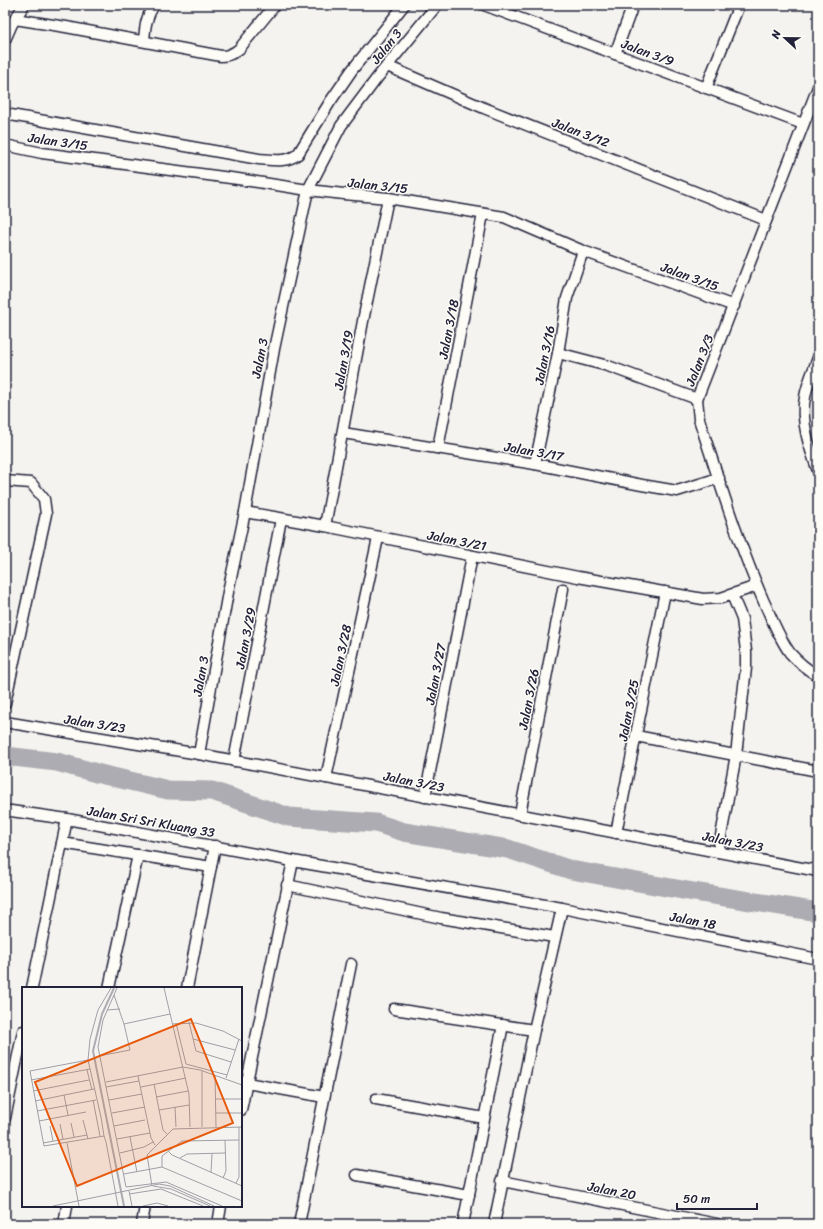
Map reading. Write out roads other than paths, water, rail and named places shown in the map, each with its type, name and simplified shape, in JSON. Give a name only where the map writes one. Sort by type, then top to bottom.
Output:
[{"type":"street","points":[[5,40],[15,19],[24,5]]},
{"type":"street","points":[[144,41],[148,14],[154,5]]},
{"type":"street","points":[[15,19],[221,56],[232,54],[239,49],[275,5]]},
{"type":"street","points":[[5,114],[259,159],[291,159],[298,154],[330,102],[352,70],[404,5]]},
{"type":"street","name":"Jalan 3","points":[[199,754],[274,349],[308,190],[341,126],[387,66],[437,5]]},
{"type":"street","name":"Jalan 3/9","points":[[484,5],[803,124]]},
{"type":"street","points":[[615,54],[633,5]]},
{"type":"street","points":[[706,88],[739,5]]},
{"type":"street","name":"Jalan 3/12","points":[[387,66],[484,108],[766,220]]},
{"type":"street","name":"Jalan 3/3","points":[[818,87],[697,399],[699,419],[743,550],[757,586],[779,634],[791,653],[807,669],[818,676]]},
{"type":"street","name":"Jalan 3/15","points":[[5,145],[42,153],[238,179],[308,190],[388,198],[504,218],[583,252],[734,306]]},
{"type":"street","name":"Jalan 3/19","points":[[326,526],[388,198]]},
{"type":"street","name":"Jalan 3/18","points":[[438,448],[483,214]]},
{"type":"street","name":"Jalan 3/16","points":[[535,464],[558,354],[567,298],[583,252]]},
{"type":"street","points":[[558,354],[608,366],[697,399]]},
{"type":"street","points":[[818,358],[804,398],[804,417],[810,446],[818,471]]},
{"type":"street","name":"Jalan 3/17","points":[[343,432],[535,464],[642,486],[677,491],[719,478]]},
{"type":"street","points":[[5,481],[31,483],[44,499],[46,514],[5,703]]},
{"type":"street","name":"Jalan 3/21","points":[[245,512],[326,526],[378,538],[711,600],[732,595],[757,586]]},
{"type":"street","name":"Jalan 3/29","points":[[234,760],[281,519]]},
{"type":"street","name":"Jalan 3/28","points":[[326,778],[378,538]]},
{"type":"street","name":"Jalan 3/27","points":[[425,796],[472,556]]},
{"type":"street","name":"Jalan 3/26","points":[[520,814],[563,589]]},
{"type":"street","name":"Jalan 3/25","points":[[616,833],[665,592]]},
{"type":"street","points":[[718,852],[736,755],[746,668],[746,650],[742,619],[732,595]]},
{"type":"street","name":"Jalan 3/23","points":[[5,722],[234,760],[818,871]]},
{"type":"street","points":[[636,736],[818,771]]},
{"type":"street","name":"Jalan Sri Sri Kluang 33","points":[[5,811],[67,819],[293,861],[562,908]]},
{"type":"street","points":[[32,987],[67,819]]},
{"type":"street","points":[[62,843],[211,867]]},
{"type":"street","points":[[187,987],[215,846]]},
{"type":"street","points":[[109,987],[138,855]]},
{"type":"street","points":[[242,1101],[244,1082],[293,861]]},
{"type":"street","points":[[287,886],[441,918],[554,937]]},
{"type":"street","points":[[494,1224],[554,937],[562,908]]},
{"type":"street","name":"Jalan 18","points":[[562,908],[818,959]]},
{"type":"street","points":[[299,1224],[351,964]]},
{"type":"street","points":[[394,1009],[534,1030]]},
{"type":"street","points":[[463,1224],[503,1025]]},
{"type":"street","points":[[5,1118],[22,1036]]},
{"type":"street","points":[[244,1082],[324,1097]]},
{"type":"street","points":[[376,1099],[484,1118]]},
{"type":"street","points":[[357,1175],[469,1195]]},
{"type":"street","name":"Jalan 20","points":[[502,1181],[717,1224]]},
{"type":"street","points":[[64,1224],[68,1207]]},
{"type":"street","points":[[142,1224],[145,1207]]},
{"type":"street","points":[[218,1224],[221,1207]]},
{"type":"waterway","points":[[5,756],[57,762],[168,790],[212,791],[289,817],[376,823],[404,832],[508,849],[571,870],[818,912]]}]
